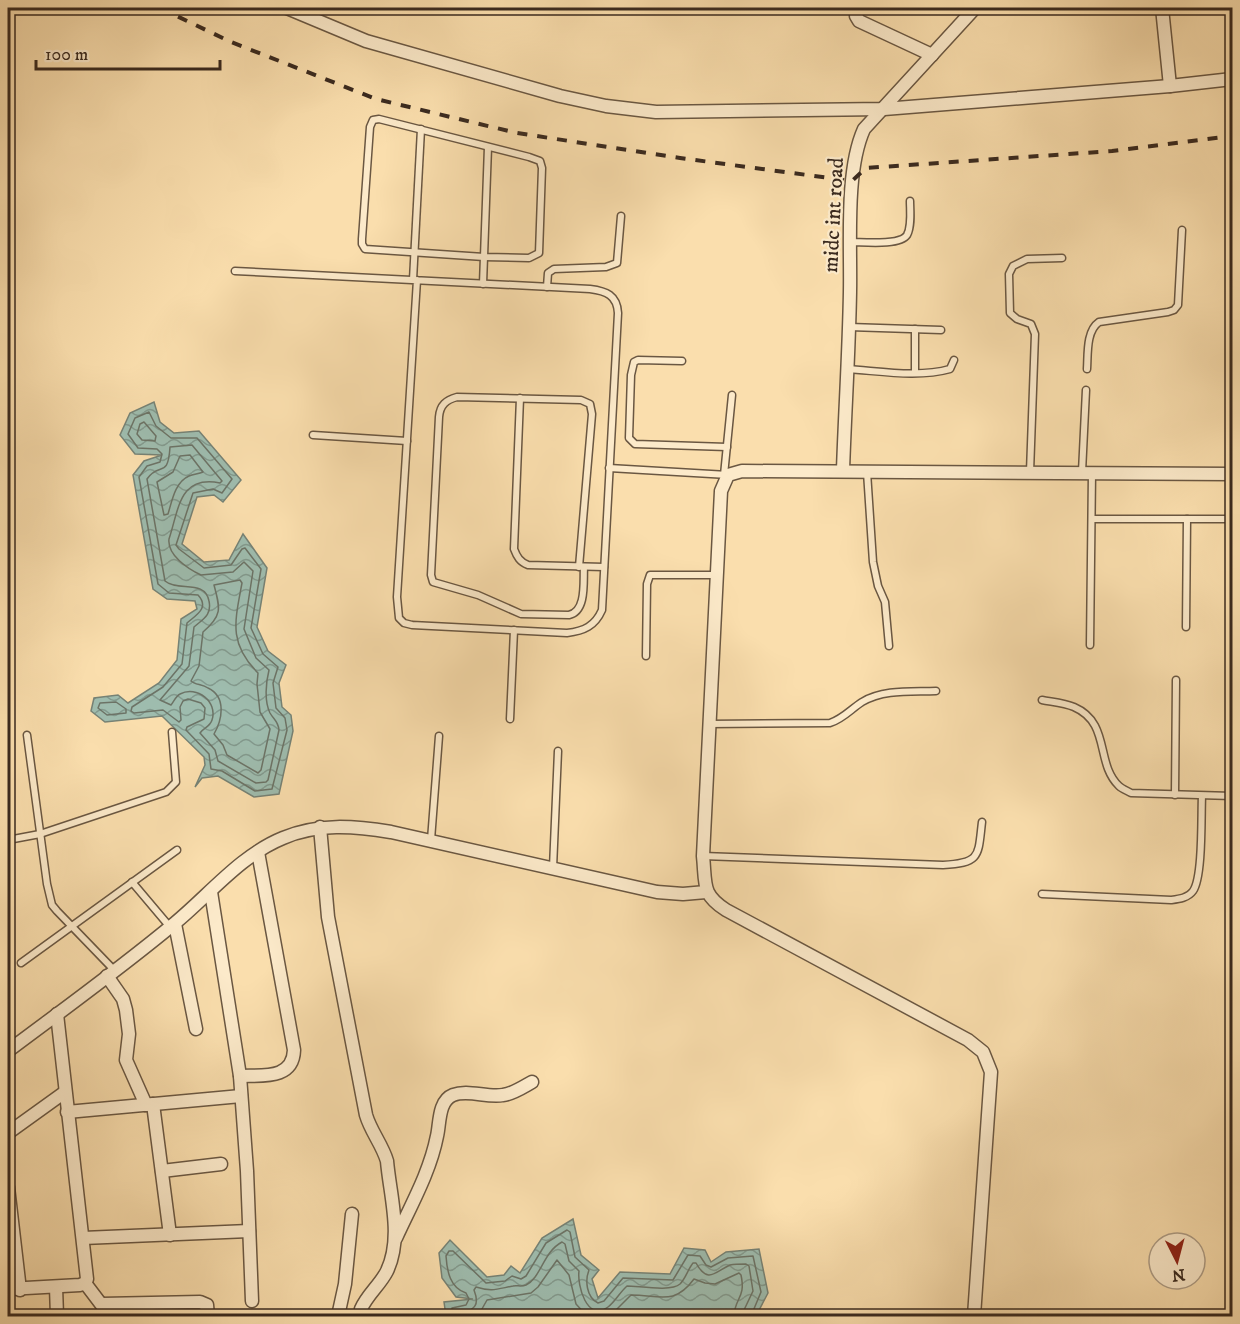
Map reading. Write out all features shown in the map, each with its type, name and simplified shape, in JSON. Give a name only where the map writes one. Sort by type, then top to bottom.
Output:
[{"type":"street","points":[[287,8],[366,41],[560,96],[606,106],[656,112],[884,109],[1233,80]]},
{"type":"street","points":[[857,8],[856,16],[859,21],[932,55]]},
{"type":"street","name":"midc int road","points":[[843,470],[852,181],[856,147],[864,129],[975,8]]},
{"type":"street","points":[[1162,8],[1170,86]]},
{"type":"street","points":[[974,1317],[991,1072],[983,1052],[968,1040],[726,910],[712,901],[706,892],[703,856],[708,724],[722,491],[726,475],[742,471],[843,470],[1233,474]]},
{"type":"street","points":[[8,1051],[172,925],[258,852],[283,837],[320,827],[351,826],[431,841],[657,892],[677,894],[706,892]]},
{"type":"street","points":[[320,827],[328,917],[366,1115],[387,1161],[395,1240]]},
{"type":"street","points":[[240,1076],[273,1075],[283,1071],[294,1059],[258,852]]},
{"type":"street","points":[[211,892],[240,1076],[252,1301]]},
{"type":"street","points":[[172,925],[196,1029]]},
{"type":"street","points":[[110,973],[126,1010],[129,1034],[126,1060],[149,1105],[162,1171],[170,1234]]},
{"type":"street","points":[[57,1014],[83,1238],[87,1279],[85,1283]]},
{"type":"street","points":[[361,1309],[388,1270],[395,1240],[425,1175],[437,1138],[443,1105],[448,1097],[465,1093],[503,1095],[532,1082]]},
{"type":"street","points":[[8,1133],[65,1092]]},
{"type":"street","points":[[67,1112],[241,1096]]},
{"type":"street","points":[[162,1171],[221,1164]]},
{"type":"street","points":[[8,1187],[14,1289],[85,1283]]},
{"type":"street","points":[[338,1317],[345,1284],[352,1214]]},
{"type":"street","points":[[83,1238],[249,1231]]},
{"type":"street","points":[[85,1283],[110,1317]]},
{"type":"street","points":[[56,1287],[57,1317]]},
{"type":"street","points":[[176,1302],[177,1317]]},
{"type":"street","points":[[102,1304],[204,1303],[207,1305],[208,1317]]},
{"type":"lane","points":[[379,119],[421,129],[534,158],[541,164],[540,248],[536,255],[528,258],[484,257],[368,250],[362,244],[372,122],[379,119]]},
{"type":"lane","points":[[235,271],[415,280],[483,284],[590,289],[605,292],[615,300],[617,306],[602,610],[588,628],[567,633],[412,625],[404,623],[399,618],[397,597],[407,441],[415,280],[414,252],[421,129]]},
{"type":"lane","points":[[483,284],[488,147]]},
{"type":"lane","points":[[851,242],[893,242],[903,238],[907,235],[909,227],[910,201]]},
{"type":"lane","points":[[547,287],[548,273],[554,269],[606,267],[617,263],[621,216]]},
{"type":"lane","points":[[1087,369],[1090,333],[1099,322],[1174,310],[1178,304],[1182,230]]},
{"type":"lane","points":[[1030,472],[1035,334],[1031,324],[1017,319],[1010,313],[1009,274],[1013,266],[1027,259],[1062,258]]},
{"type":"lane","points":[[849,327],[941,330]]},
{"type":"lane","points":[[915,329],[915,372]]},
{"type":"lane","points":[[682,361],[638,360],[634,362],[631,375],[629,438],[635,444],[727,447]]},
{"type":"lane","points":[[847,369],[915,372],[950,369],[954,360]]},
{"type":"lane","points":[[1086,390],[1087,472],[1092,519],[1090,645]]},
{"type":"lane","points":[[609,468],[726,475],[732,395]]},
{"type":"lane","points":[[457,398],[520,398],[581,400],[588,402],[591,406],[580,608],[578,612],[569,615],[521,614],[478,595],[436,584],[431,579],[440,410],[444,403],[457,398]]},
{"type":"lane","points":[[520,398],[514,549],[521,562],[528,565],[604,567]]},
{"type":"lane","points":[[313,435],[407,441]]},
{"type":"lane","points":[[867,470],[873,562],[878,586],[885,602],[889,646]]},
{"type":"lane","points":[[1092,519],[1232,519]]},
{"type":"lane","points":[[1186,627],[1187,519]]},
{"type":"lane","points":[[646,656],[646,584],[650,575],[717,575]]},
{"type":"lane","points":[[510,719],[514,630]]},
{"type":"lane","points":[[1175,795],[1176,680]]},
{"type":"lane","points":[[708,724],[830,723],[837,721],[862,702],[879,695],[936,691]]},
{"type":"lane","points":[[1041,700],[1075,708],[1095,723],[1109,770],[1119,786],[1131,793],[1233,796]]},
{"type":"lane","points":[[8,840],[40,834],[166,792],[173,787],[177,774],[172,732]]},
{"type":"lane","points":[[27,735],[47,884],[52,905],[110,973]]},
{"type":"lane","points":[[431,841],[439,736]]},
{"type":"lane","points":[[553,868],[558,751]]},
{"type":"lane","points":[[1042,894],[1171,900],[1184,898],[1192,892],[1198,879],[1202,796]]},
{"type":"lane","points":[[703,856],[944,865],[964,863],[978,852],[982,822]]},
{"type":"lane","points":[[21,963],[177,849]]},
{"type":"lane","points":[[132,882],[172,925]]},
{"type":"water","points":[[154,402],[160,422],[174,433],[199,431],[241,480],[223,502],[214,495],[197,497],[182,544],[204,562],[229,560],[243,534],[267,568],[257,627],[268,651],[286,665],[279,683],[282,707],[291,715],[293,731],[279,794],[254,797],[218,776],[202,778],[195,787],[205,765],[204,757],[162,716],[105,722],[91,711],[94,698],[118,695],[128,703],[159,683],[177,660],[181,619],[197,609],[195,601],[167,599],[153,589],[133,475],[144,461],[162,455],[135,454],[120,435],[130,413]]},
{"type":"water","points":[[573,1219],[581,1255],[599,1270],[592,1279],[598,1298],[620,1272],[670,1274],[684,1248],[705,1250],[711,1262],[726,1252],[759,1249],[768,1293],[756,1316],[446,1316],[444,1302],[473,1299],[456,1297],[442,1278],[439,1253],[450,1240],[487,1277],[504,1275],[511,1266],[520,1273],[542,1238]]},
{"type":"railway","points":[[160,8],[231,42],[376,99],[517,133],[852,181],[866,168],[1112,151],[1232,136]]}]
